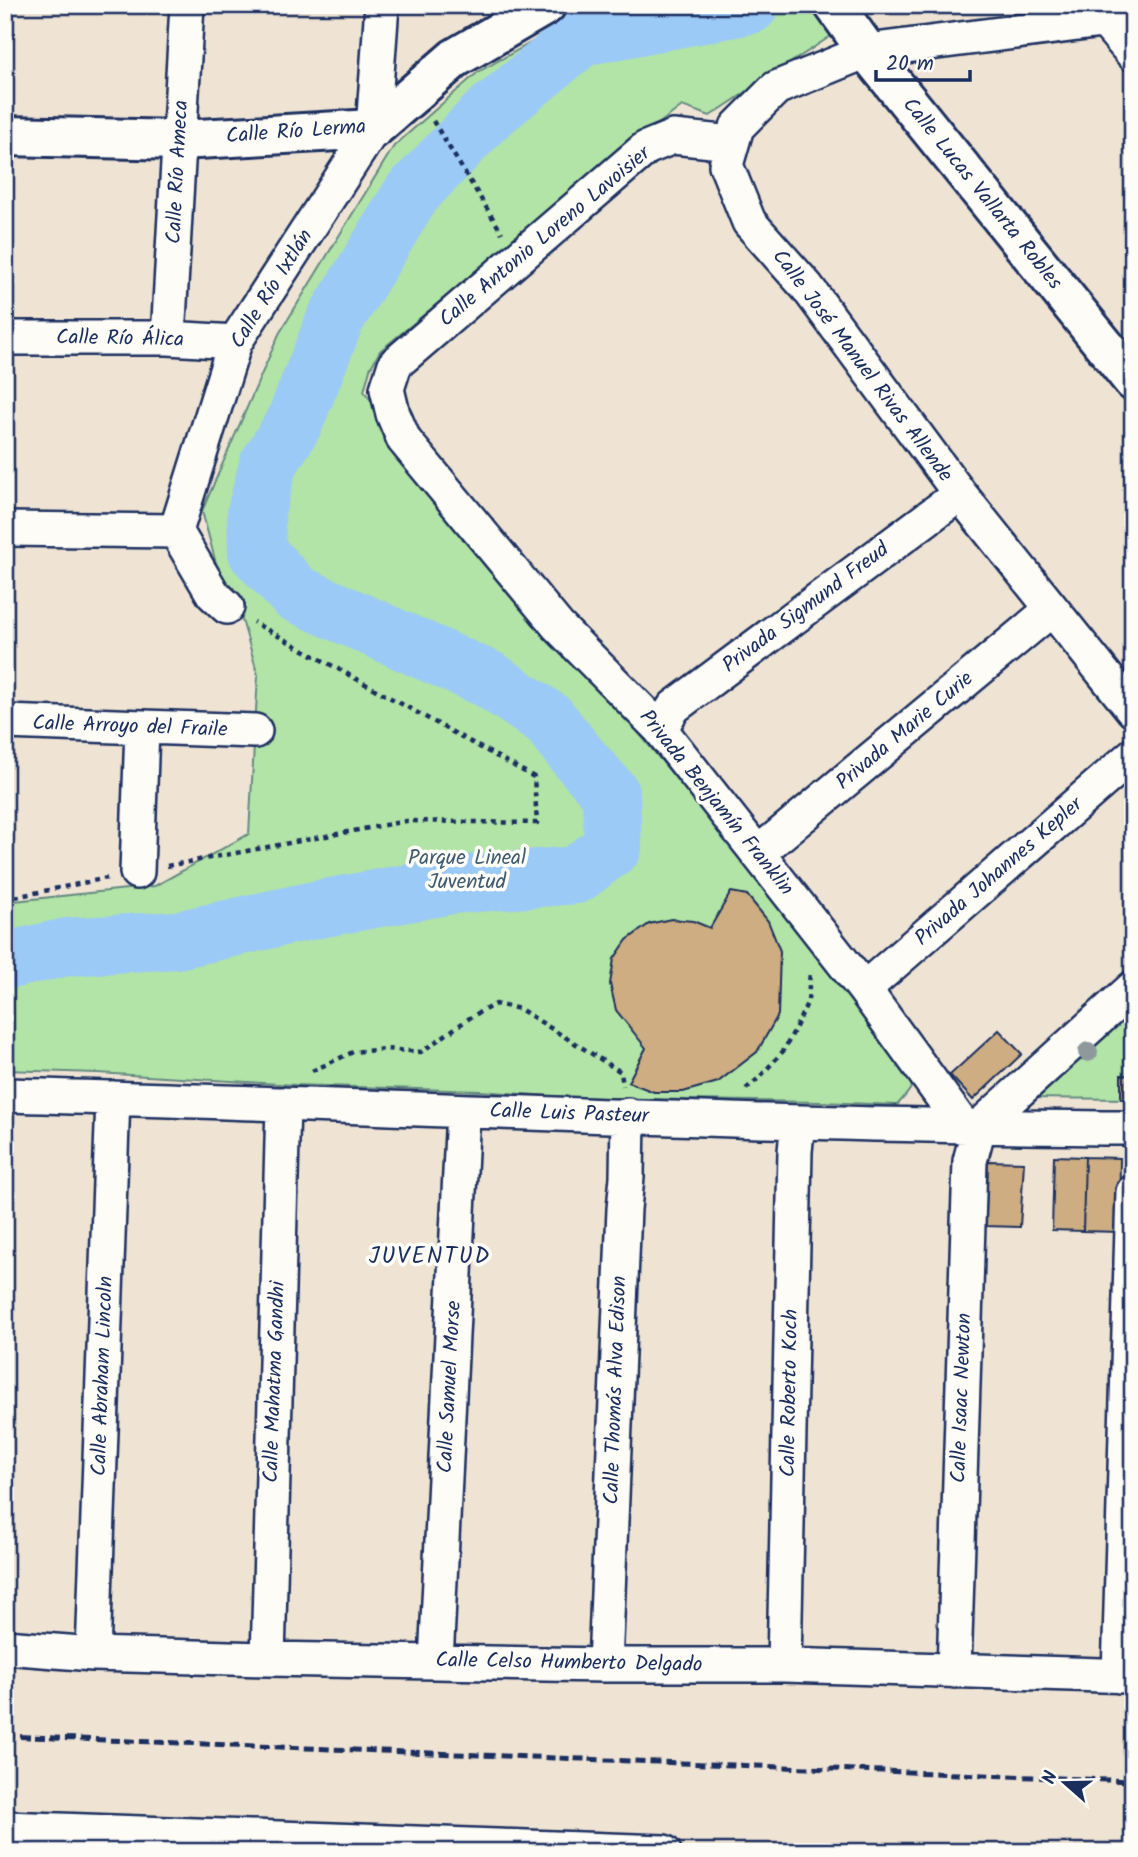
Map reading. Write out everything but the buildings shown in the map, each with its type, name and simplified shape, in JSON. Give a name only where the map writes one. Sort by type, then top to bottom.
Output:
[{"type":"street","name":"Calle Río Ameca","points":[[168,338],[187,5]]},
{"type":"street","name":"Calle Río Ixtlán","points":[[176,531],[235,342],[373,129],[382,5]]},
{"type":"street","name":"Calle Río Lerma","points":[[5,136],[180,140],[373,129],[455,58],[546,5]]},
{"type":"street","name":"Calle Lucas Vallarta Robles","points":[[834,5],[867,51],[1133,381]]},
{"type":"street","name":"Calle José Manuel Rivas Allende","points":[[1119,19],[867,51],[776,88],[737,127],[726,165],[749,222],[807,287],[960,494],[1133,710]]},
{"type":"street","points":[[1119,19],[1133,54]]},
{"type":"street","name":"Calle Antonio Loreno Lavoisier","points":[[387,389],[395,364],[646,148],[673,137],[732,143]]},
{"type":"street","name":"Calle Río Álica","points":[[5,338],[168,338],[235,342]]},
{"type":"street","name":"Privada Benjamín Franklin","points":[[387,389],[393,414],[404,440],[558,626],[660,729],[972,1127]]},
{"type":"street","name":"Privada Sigmund Freud","points":[[660,729],[674,707],[960,494]]},
{"type":"street","points":[[5,529],[176,531],[214,594],[227,607]]},
{"type":"street","name":"Privada Marie Curie","points":[[758,853],[1052,609]]},
{"type":"street","name":"Calle Arroyo del Fraile","points":[[5,722],[256,732]]},
{"type":"street","points":[[137,872],[142,728]]},
{"type":"street","name":"Privada Johannes Kepler","points":[[864,989],[1133,755]]},
{"type":"street","points":[[972,1127],[1133,988]]},
{"type":"street","name":"Calle Luis Pasteur","points":[[5,1095],[463,1111],[625,1101],[798,1122],[1133,1128]]},
{"type":"street","name":"Calle Abraham Lincoln","points":[[93,1654],[113,1098]]},
{"type":"street","name":"Calle Thomás Alva Edison","points":[[605,1665],[627,1177],[625,1101]]},
{"type":"street","name":"Calle Mahatma Gandhi","points":[[268,1660],[283,1104]]},
{"type":"street","name":"Calle Samuel Morse","points":[[436,1662],[463,1111]]},
{"type":"street","name":"Calle Roberto Koch","points":[[784,1665],[795,1151],[798,1122]]},
{"type":"street","name":"Calle Isaac Newton","points":[[954,1671],[972,1127]]},
{"type":"street","points":[[1126,1676],[1133,1192]]},
{"type":"street","name":"Calle Celso Humberto Delgado","points":[[5,1647],[93,1654],[268,1660],[784,1665],[1126,1676]]},
{"type":"street","points":[[5,1828],[664,1852]]},
{"type":"path","points":[[434,123],[505,238]]},
{"type":"path","points":[[5,899],[406,821],[537,823],[534,777],[227,607]]},
{"type":"path","points":[[312,1071],[353,1052],[386,1049],[421,1052],[474,1015],[496,1004],[520,1009],[621,1072],[625,1101]]},
{"type":"green space","name":"Parque Lineal Juventud","points":[[599,5],[823,5],[840,30],[710,116],[682,106],[637,140],[380,351],[370,369],[364,391],[450,508],[629,721],[910,1065],[913,1078],[909,1091],[897,1105],[566,1097],[5,1070],[5,902],[155,886],[249,834],[258,675],[236,599],[221,582],[202,511],[279,334],[394,146],[478,72]]},
{"type":"green space","points":[[1133,1000],[1133,1099],[1019,1098]]},
{"type":"waterway","points":[[5,961],[67,947],[177,940],[319,909],[452,885],[576,875],[613,847],[611,794],[549,720],[490,680],[295,593],[257,552],[256,512],[268,465],[294,423],[335,320],[412,193],[485,117],[582,37],[750,5]]},
{"type":"railway","points":[[5,1736],[1133,1781]]},
{"type":"district","name":"JUVENTUD","points":[[430,1257]]}]
